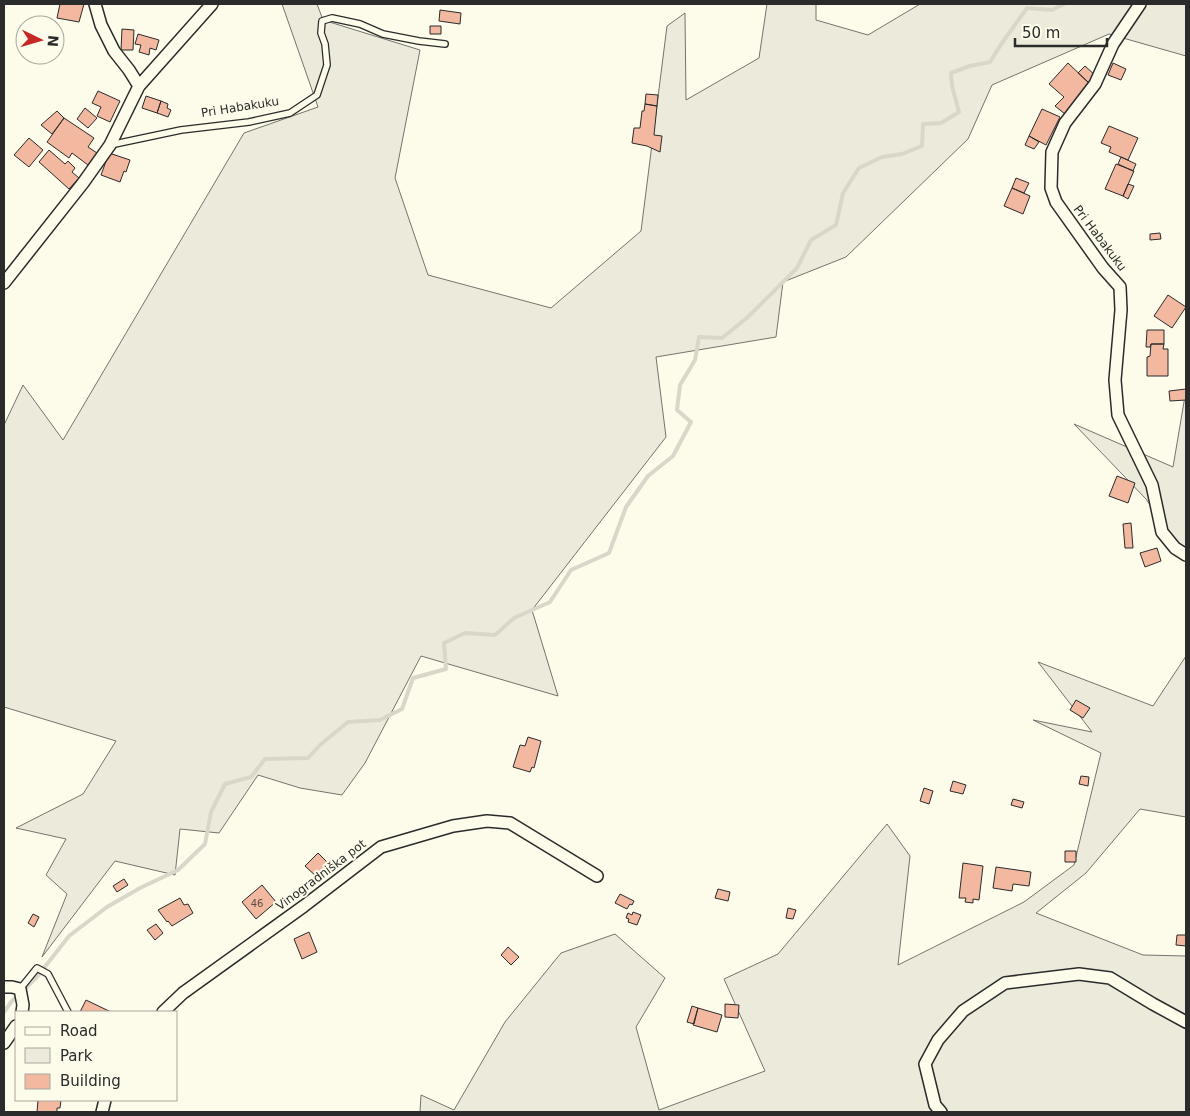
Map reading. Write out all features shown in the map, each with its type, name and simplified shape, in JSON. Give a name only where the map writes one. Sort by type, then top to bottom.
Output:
[{"type":"street","points":[[95,4],[101,24],[114,51],[130,70],[139,86]]},
{"type":"street","points":[[4,283],[83,183],[110,145],[139,86],[212,4]]},
{"type":"street","name":"Pri Habakuku","points":[[1140,4],[1113,44],[1094,84],[1065,123],[1052,152],[1050,188],[1056,202],[1079,236],[1120,287],[1121,310],[1115,380],[1118,415],[1152,485],[1162,532],[1174,548],[1186,555]]},
{"type":"street","name":"Vinogradniška pot","points":[[164,1011],[183,993],[304,906],[381,847],[453,826],[487,820],[510,823],[597,876]]},
{"type":"street","points":[[941,1112],[935,1105],[925,1064],[938,1040],[962,1011],[1005,983],[1079,974],[1110,978],[1186,1022]]},
{"type":"street","points":[[4,987],[20,989],[22,1007]]},
{"type":"street","points":[[4,1043],[15,1027]]},
{"type":"lane","name":"Pri Habakuku","points":[[110,145],[181,130],[249,122],[290,113],[317,95],[327,65],[325,44],[321,33],[322,21],[332,18],[360,24],[383,34],[445,44]]},
{"type":"lane","points":[[20,989],[37,968],[48,974],[67,1011]]},
{"type":"green space","points":[[282,4],[317,4],[323,20],[420,50],[395,178],[428,275],[551,308],[641,231],[667,26],[685,13],[686,100],[759,58],[767,4],[816,4],[816,20],[868,35],[920,4],[1186,4],[1186,56],[1109,34],[992,85],[968,139],[846,257],[783,282],[776,337],[656,357],[666,437],[532,610],[558,696],[421,656],[365,763],[342,795],[300,788],[258,775],[219,833],[180,829],[175,875],[115,861],[42,957],[67,894],[46,875],[66,839],[16,828],[83,794],[116,741],[4,707],[4,425],[23,385],[63,440],[244,133],[318,107]]},
{"type":"green space","points":[[1186,390],[1186,557],[1146,499],[1074,424],[1173,467]]},
{"type":"green space","points":[[1186,656],[1186,817],[1140,809],[1086,873],[1036,913],[1143,955],[1186,956],[1186,1112],[420,1112],[421,1095],[454,1110],[505,1022],[561,953],[615,934],[665,978],[636,1027],[659,1110],[765,1071],[724,979],[778,954],[887,824],[910,856],[898,965],[1024,902],[1074,865],[1101,753],[1033,720],[1092,732],[1038,662],[1153,706]]},
{"type":"building","points":[[60,4],[84,4],[79,22],[65,19],[65,15],[58,15]]},
{"type":"building","points":[[440,10],[461,13],[460,24],[439,21]]},
{"type":"building","points":[[430,26],[441,26],[441,34],[430,34]]},
{"type":"building","points":[[122,29],[134,30],[133,50],[121,50]]},
{"type":"building","points":[[138,34],[159,40],[156,50],[150,48],[149,55],[139,52],[141,45],[135,44]]},
{"type":"building","points":[[1068,63],[1091,85],[1065,114],[1055,106],[1064,97],[1049,84]]},
{"type":"building","points":[[1113,63],[1126,69],[1121,80],[1108,75]]},
{"type":"building","points":[[1085,66],[1096,76],[1089,83],[1078,73]]},
{"type":"building","points":[[98,91],[120,101],[110,122],[97,116],[101,107],[92,103]]},
{"type":"building","points":[[646,94],[658,95],[657,106],[645,104]]},
{"type":"building","points":[[146,96],[161,101],[157,113],[142,108]]},
{"type":"building","points":[[161,101],[168,104],[167,108],[171,110],[168,117],[157,113]]},
{"type":"building","points":[[645,104],[657,106],[654,135],[662,136],[660,152],[647,146],[632,143],[634,128],[640,128],[642,111],[644,111]]},
{"type":"building","points":[[85,108],[97,118],[88,128],[77,119]]},
{"type":"building","points":[[1042,109],[1060,117],[1046,145],[1029,136]]},
{"type":"building","points":[[57,111],[64,118],[52,134],[41,125]]},
{"type":"building","points":[[64,118],[94,138],[88,147],[97,153],[88,165],[72,153],[69,158],[47,142]]},
{"type":"building","points":[[1109,126],[1138,138],[1128,160],[1109,152],[1111,147],[1101,143]]},
{"type":"building","points":[[1029,136],[1039,142],[1034,149],[1025,145]]},
{"type":"building","points":[[29,138],[43,150],[29,167],[14,155]]},
{"type":"building","points":[[49,150],[65,164],[68,161],[75,168],[72,172],[79,178],[69,189],[39,162]]},
{"type":"building","points":[[109,153],[130,160],[120,182],[101,175]]},
{"type":"building","points":[[1121,157],[1136,164],[1133,171],[1118,164]]},
{"type":"building","points":[[1116,164],[1134,171],[1123,196],[1105,189]]},
{"type":"building","points":[[1016,178],[1029,183],[1024,193],[1012,188]]},
{"type":"building","points":[[1128,184],[1134,186],[1128,199],[1123,196]]},
{"type":"building","points":[[1012,188],[1030,196],[1023,214],[1004,206]]},
{"type":"building","points":[[1160,233],[1161,239],[1150,240],[1150,234]]},
{"type":"building","points":[[1168,295],[1186,307],[1172,328],[1154,316]]},
{"type":"building","points":[[1147,330],[1164,330],[1164,344],[1151,344],[1150,347],[1146,347]]},
{"type":"building","points":[[1151,344],[1164,344],[1163,349],[1168,349],[1168,376],[1147,376],[1147,357],[1150,356]]},
{"type":"building","points":[[1186,389],[1186,400],[1170,401],[1169,391]]},
{"type":"building","points":[[1117,476],[1135,483],[1128,503],[1109,496]]},
{"type":"building","points":[[1131,523],[1133,548],[1125,548],[1123,524]]},
{"type":"building","points":[[1157,548],[1161,561],[1145,567],[1140,553]]},
{"type":"building","points":[[1076,700],[1090,708],[1083,718],[1070,710]]},
{"type":"building","points":[[528,737],[541,741],[534,768],[532,767],[530,772],[513,767],[520,745],[525,746]]},
{"type":"building","points":[[1081,776],[1089,777],[1088,786],[1079,784]]},
{"type":"building","points":[[953,781],[966,785],[963,794],[950,791]]},
{"type":"building","points":[[924,788],[933,791],[929,804],[920,801]]},
{"type":"building","points":[[1013,799],[1024,802],[1022,808],[1011,805]]},
{"type":"building","points":[[1065,851],[1076,851],[1076,862],[1065,862]]},
{"type":"building","points":[[318,853],[331,866],[326,870],[328,871],[322,878],[320,875],[318,878],[305,866]]},
{"type":"building","points":[[963,863],[983,866],[979,900],[973,899],[973,903],[965,902],[966,898],[959,898]]},
{"type":"building","points":[[996,867],[1031,872],[1029,886],[1013,884],[1012,891],[993,888]]},
{"type":"building","points":[[124,879],[128,885],[117,892],[113,886]]},
{"type":"building","points":[[262,885],[276,902],[256,919],[242,902]]},
{"type":"building","points":[[718,889],[730,892],[728,901],[715,898]]},
{"type":"building","points":[[620,894],[634,901],[627,909],[615,903]]},
{"type":"building","points":[[180,898],[184,905],[188,904],[193,913],[172,926],[158,910]]},
{"type":"building","points":[[788,908],[796,910],[793,919],[786,918]]},
{"type":"building","points":[[633,912],[641,915],[637,925],[628,922],[629,919],[626,918],[628,913],[632,915]]},
{"type":"building","points":[[33,914],[39,917],[34,927],[28,923]]},
{"type":"building","points":[[156,924],[163,933],[155,940],[147,930]]},
{"type":"building","points":[[309,932],[317,952],[302,959],[294,939]]},
{"type":"building","points":[[1177,935],[1186,935],[1186,946],[1176,945]]},
{"type":"building","points":[[508,947],[519,957],[511,965],[501,955]]},
{"type":"building","points":[[86,1000],[109,1011],[80,1011]]},
{"type":"building","points":[[725,1004],[739,1005],[738,1018],[725,1017]]},
{"type":"building","points":[[692,1006],[698,1008],[694,1024],[687,1022]]},
{"type":"building","points":[[698,1008],[722,1015],[717,1032],[693,1025]]},
{"type":"building","points":[[38,1101],[61,1101],[60,1108],[57,1108],[57,1112],[37,1112]]},
{"type":"waterway","points":[[4,1012],[12,1001],[37,977],[69,936],[107,907],[140,888],[178,870],[205,844],[211,812],[225,784],[251,777],[265,759],[308,758],[320,745],[348,722],[380,720],[402,709],[413,678],[446,669],[444,643],[465,633],[495,635],[514,618],[550,602],[571,570],[609,553],[626,507],[648,476],[673,456],[691,422],[677,410],[680,385],[695,360],[699,337],[722,338],[748,317],[797,268],[811,240],[836,225],[843,193],[859,168],[882,157],[902,154],[922,146],[923,124],[941,123],[959,112],[952,86],[951,73],[970,66],[990,62],[1027,8],[1052,10],[1064,4]]}]
